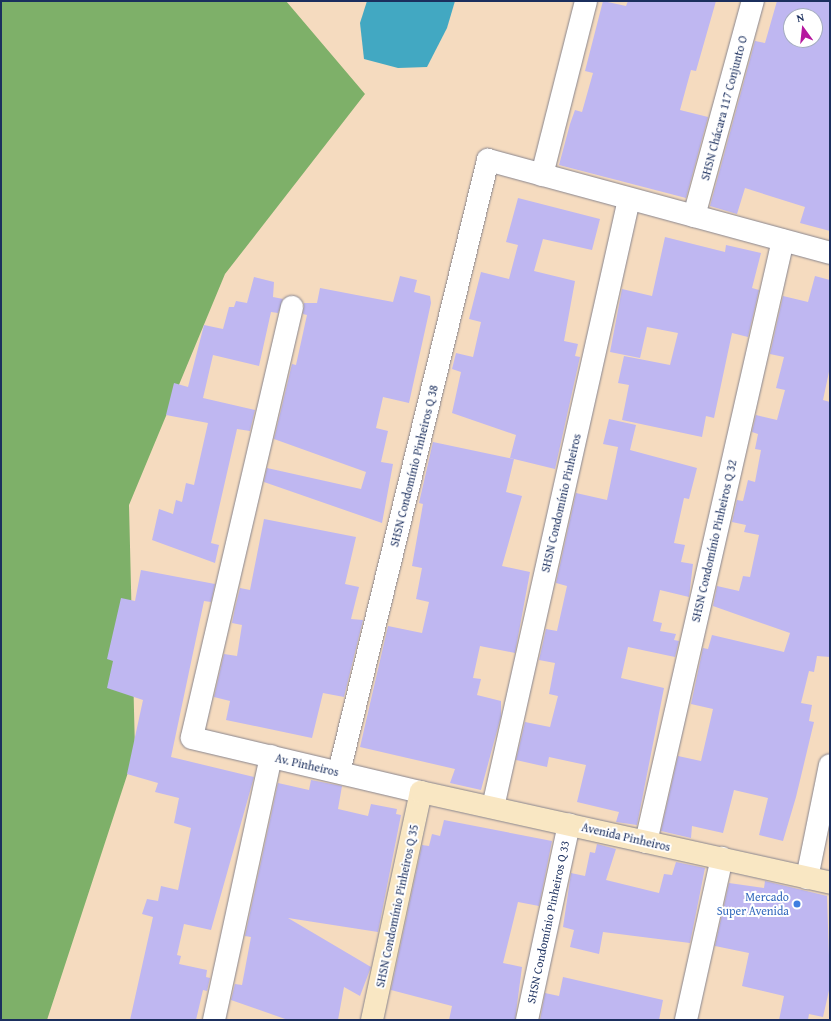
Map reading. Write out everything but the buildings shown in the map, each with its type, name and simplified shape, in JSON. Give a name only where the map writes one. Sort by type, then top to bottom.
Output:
[{"type":"street","points":[[586,1],[542,175],[830,253]]},
{"type":"street","name":"SHSN Chácara 117 Conjunto O","points":[[694,216],[753,1]]},
{"type":"street","name":"SHSN Condomínio Pinheiros Q 38","points":[[339,772],[488,160],[542,175]]},
{"type":"street","name":"SHSN Condomínio Pinheiros","points":[[493,808],[629,199]]},
{"type":"street","name":"SHSN Condomínio Pinheiros Q 32","points":[[646,842],[783,240]]},
{"type":"street","name":"Av. Pinheiros","points":[[292,307],[192,738],[421,792]]},
{"type":"street","points":[[214,1020],[271,756]]},
{"type":"street","points":[[808,878],[830,765]]},
{"type":"street","name":"Avenida Pinheiros","points":[[421,792],[830,883]]},
{"type":"street","name":"SHSN Condomínio Pinheiros Q 35","points":[[372,1020],[421,792]]},
{"type":"street","name":"SHSN Condomínio Pinheiros Q 33","points":[[527,1020],[569,824]]},
{"type":"street","points":[[686,1020],[722,858]]},
{"type":"green space","points":[[1,1],[286,1],[365,94],[225,274],[129,505],[135,751],[47,1020],[1,1020]]},
{"type":"water","points":[[367,1],[455,1],[447,28],[427,67],[398,68],[364,59],[360,23]]},
{"type":"place","name":"Mercado Super Avenida","points":[[797,904]]}]
